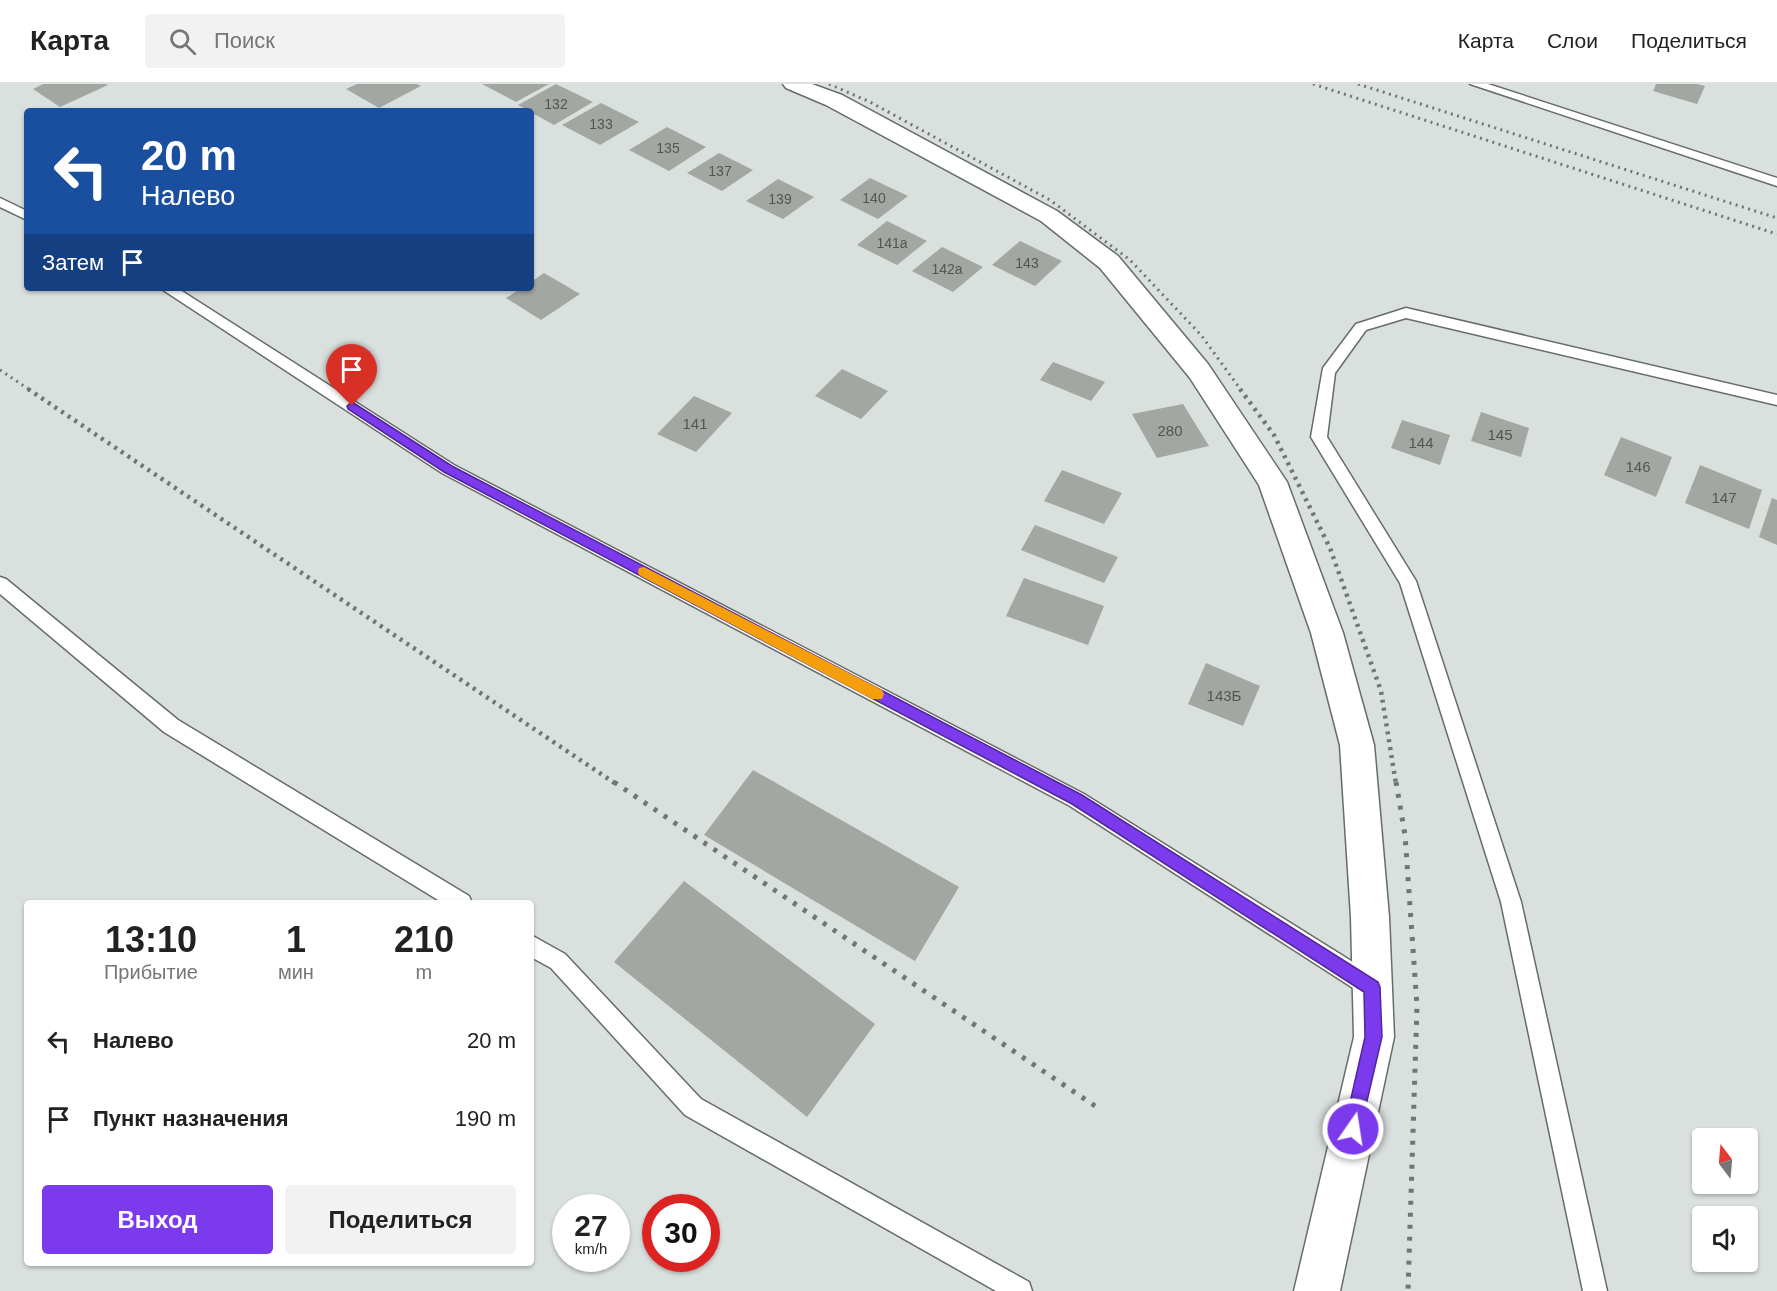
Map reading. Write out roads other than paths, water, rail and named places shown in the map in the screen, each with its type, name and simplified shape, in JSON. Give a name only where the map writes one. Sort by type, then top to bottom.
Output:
[{"type":"street","points":[[793,84],[834,100],[1049,216],[1109,262],[1199,370],[1273,482],[1327,633],[1357,745],[1370,917],[1374,1037],[1317,1291]]},
{"type":"lane","points":[[1476,84],[1777,182]]},
{"type":"lane","points":[[0,202],[24,214]]},
{"type":"lane","points":[[172,291],[276,356],[448,469],[1077,800],[1372,987]]},
{"type":"lane","points":[[1595,1291],[1511,902],[1408,581],[1319,437],[1328,372],[1361,327],[1406,313],[1777,400]]},
{"type":"lane","points":[[0,584],[171,726],[457,900]]},
{"type":"lane","points":[[534,947],[558,961],[693,1107],[1020,1291]]},
{"type":"railway","points":[[829,84],[870,102],[1050,200],[1130,260],[1201,335],[1241,390]]},
{"type":"railway","points":[[1313,84],[1777,234]]},
{"type":"railway","points":[[1358,84],[1777,218]]},
{"type":"railway","points":[[0,370],[30,390]]},
{"type":"railway","points":[[28,389],[616,784]]},
{"type":"railway","points":[[1240,389],[1274,435],[1330,548],[1381,691],[1396,784]]},
{"type":"railway","points":[[614,782],[1101,1110]]},
{"type":"railway","points":[[1396,782],[1405,835],[1417,1006],[1408,1291]]}]
